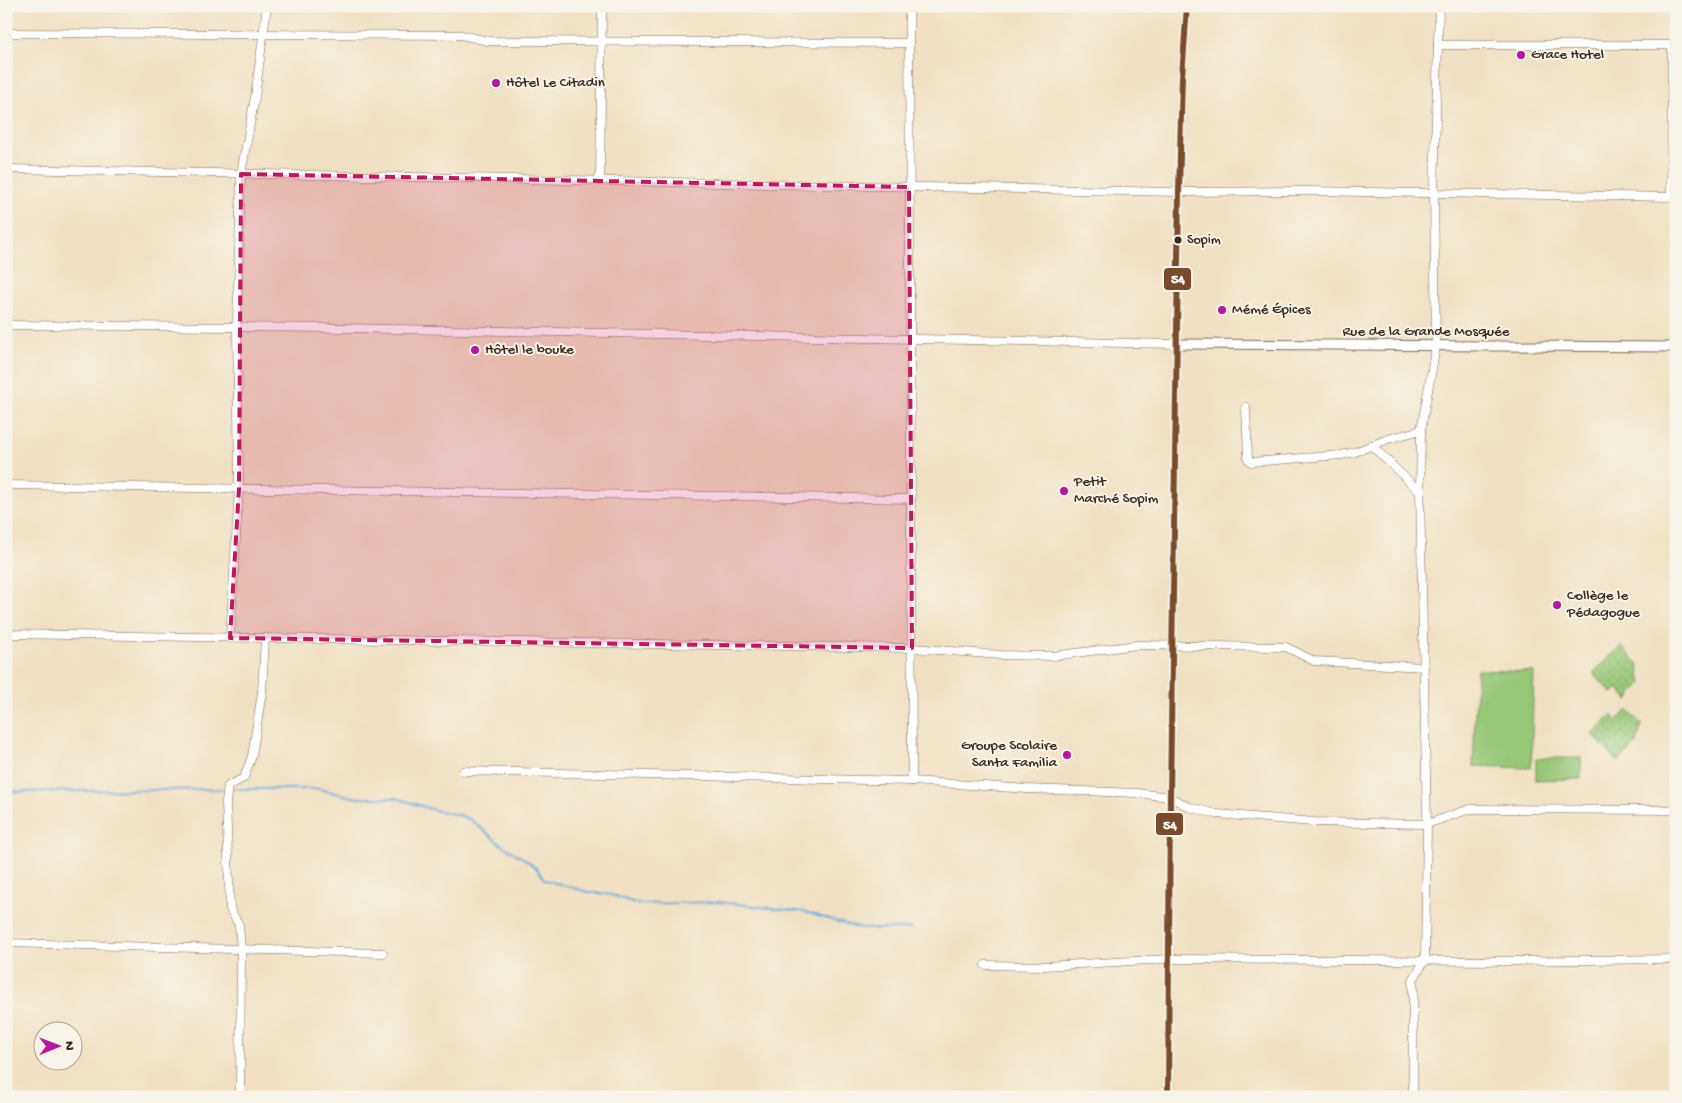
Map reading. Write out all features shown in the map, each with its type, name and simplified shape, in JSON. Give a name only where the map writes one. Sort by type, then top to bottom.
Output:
[{"type":"street","points":[[230,638],[239,488],[237,327],[241,174],[255,97],[267,6]]},
{"type":"street","points":[[600,181],[602,6]]},
{"type":"street","points":[[909,6],[912,781]]},
{"type":"street","points":[[1168,1097],[1178,192],[1186,6]]},
{"type":"street","points":[[1413,1097],[1414,980],[1425,960],[1427,824],[1420,492],[1421,430],[1436,346],[1434,192],[1439,6]]},
{"type":"street","points":[[6,33],[460,35],[488,41],[909,42]]},
{"type":"street","points":[[6,169],[1178,192],[1434,192],[1674,196],[1672,45],[1676,35]]},
{"type":"street","points":[[1438,44],[1672,45]]},
{"type":"street","points":[[6,325],[237,327],[1176,344]]},
{"type":"street","name":"Rue de la Grande Mosquée","points":[[1176,344],[1676,347]]},
{"type":"street","points":[[1246,407],[1248,459],[1251,462],[1341,456],[1421,430]]},
{"type":"street","points":[[1371,445],[1420,492]]},
{"type":"street","points":[[6,485],[911,499]]},
{"type":"street","points":[[6,634],[912,648],[1001,655],[1054,656],[1138,645],[1286,647],[1314,661],[1424,667]]},
{"type":"street","points":[[240,1097],[241,949],[238,925],[230,909],[226,802],[228,786],[244,778],[252,756],[262,692],[265,639]]},
{"type":"street","points":[[463,772],[912,781],[1027,789],[1137,793],[1170,797],[1189,807],[1218,814],[1314,822],[1427,824],[1470,809],[1676,810]]},
{"type":"street","points":[[6,944],[383,953]]},
{"type":"street","points":[[985,966],[1044,966],[1169,959],[1502,961],[1676,959]]},
{"type":"highlighted area","points":[[241,174],[909,187],[912,648],[230,638],[239,488]]},
{"type":"green space","points":[[1621,646],[1638,663],[1642,684],[1631,694],[1632,696],[1628,700],[1618,688],[1612,693],[1593,673]]},
{"type":"green space","points":[[1477,670],[1534,672],[1531,768],[1473,766]]},
{"type":"green space","points":[[1628,710],[1642,724],[1636,745],[1618,762],[1592,734],[1612,715],[1617,720]]},
{"type":"green space","points":[[1536,758],[1581,758],[1581,779],[1536,780]]},
{"type":"waterway","points":[[6,792],[225,789]]},
{"type":"waterway","points":[[230,789],[318,789],[357,798],[396,798],[434,810],[459,815],[471,820],[503,846],[526,860],[537,869],[545,880],[588,892],[612,895],[638,904],[719,902],[805,912],[855,927],[912,929]]},
{"type":"transit line","name":"54","points":[[1168,1097],[1170,797],[1179,192],[1182,77],[1187,6]]},
{"type":"place","name":"Grace Hotel","points":[[1521,55]]},
{"type":"place","name":"Hôtel Le Citadin","points":[[496,83]]},
{"type":"place","name":"Sopim","points":[[1178,240]]},
{"type":"place","name":"Mémé Épices","points":[[1222,310]]},
{"type":"place","name":"Hôtel le bouke","points":[[475,350]]},
{"type":"place","name":"Petit Marché Sopim","points":[[1064,491]]},
{"type":"place","name":"Collège le Pédagogue","points":[[1557,605]]},
{"type":"place","name":"Groupe Scolaire Santa Familia","points":[[1067,755]]}]
